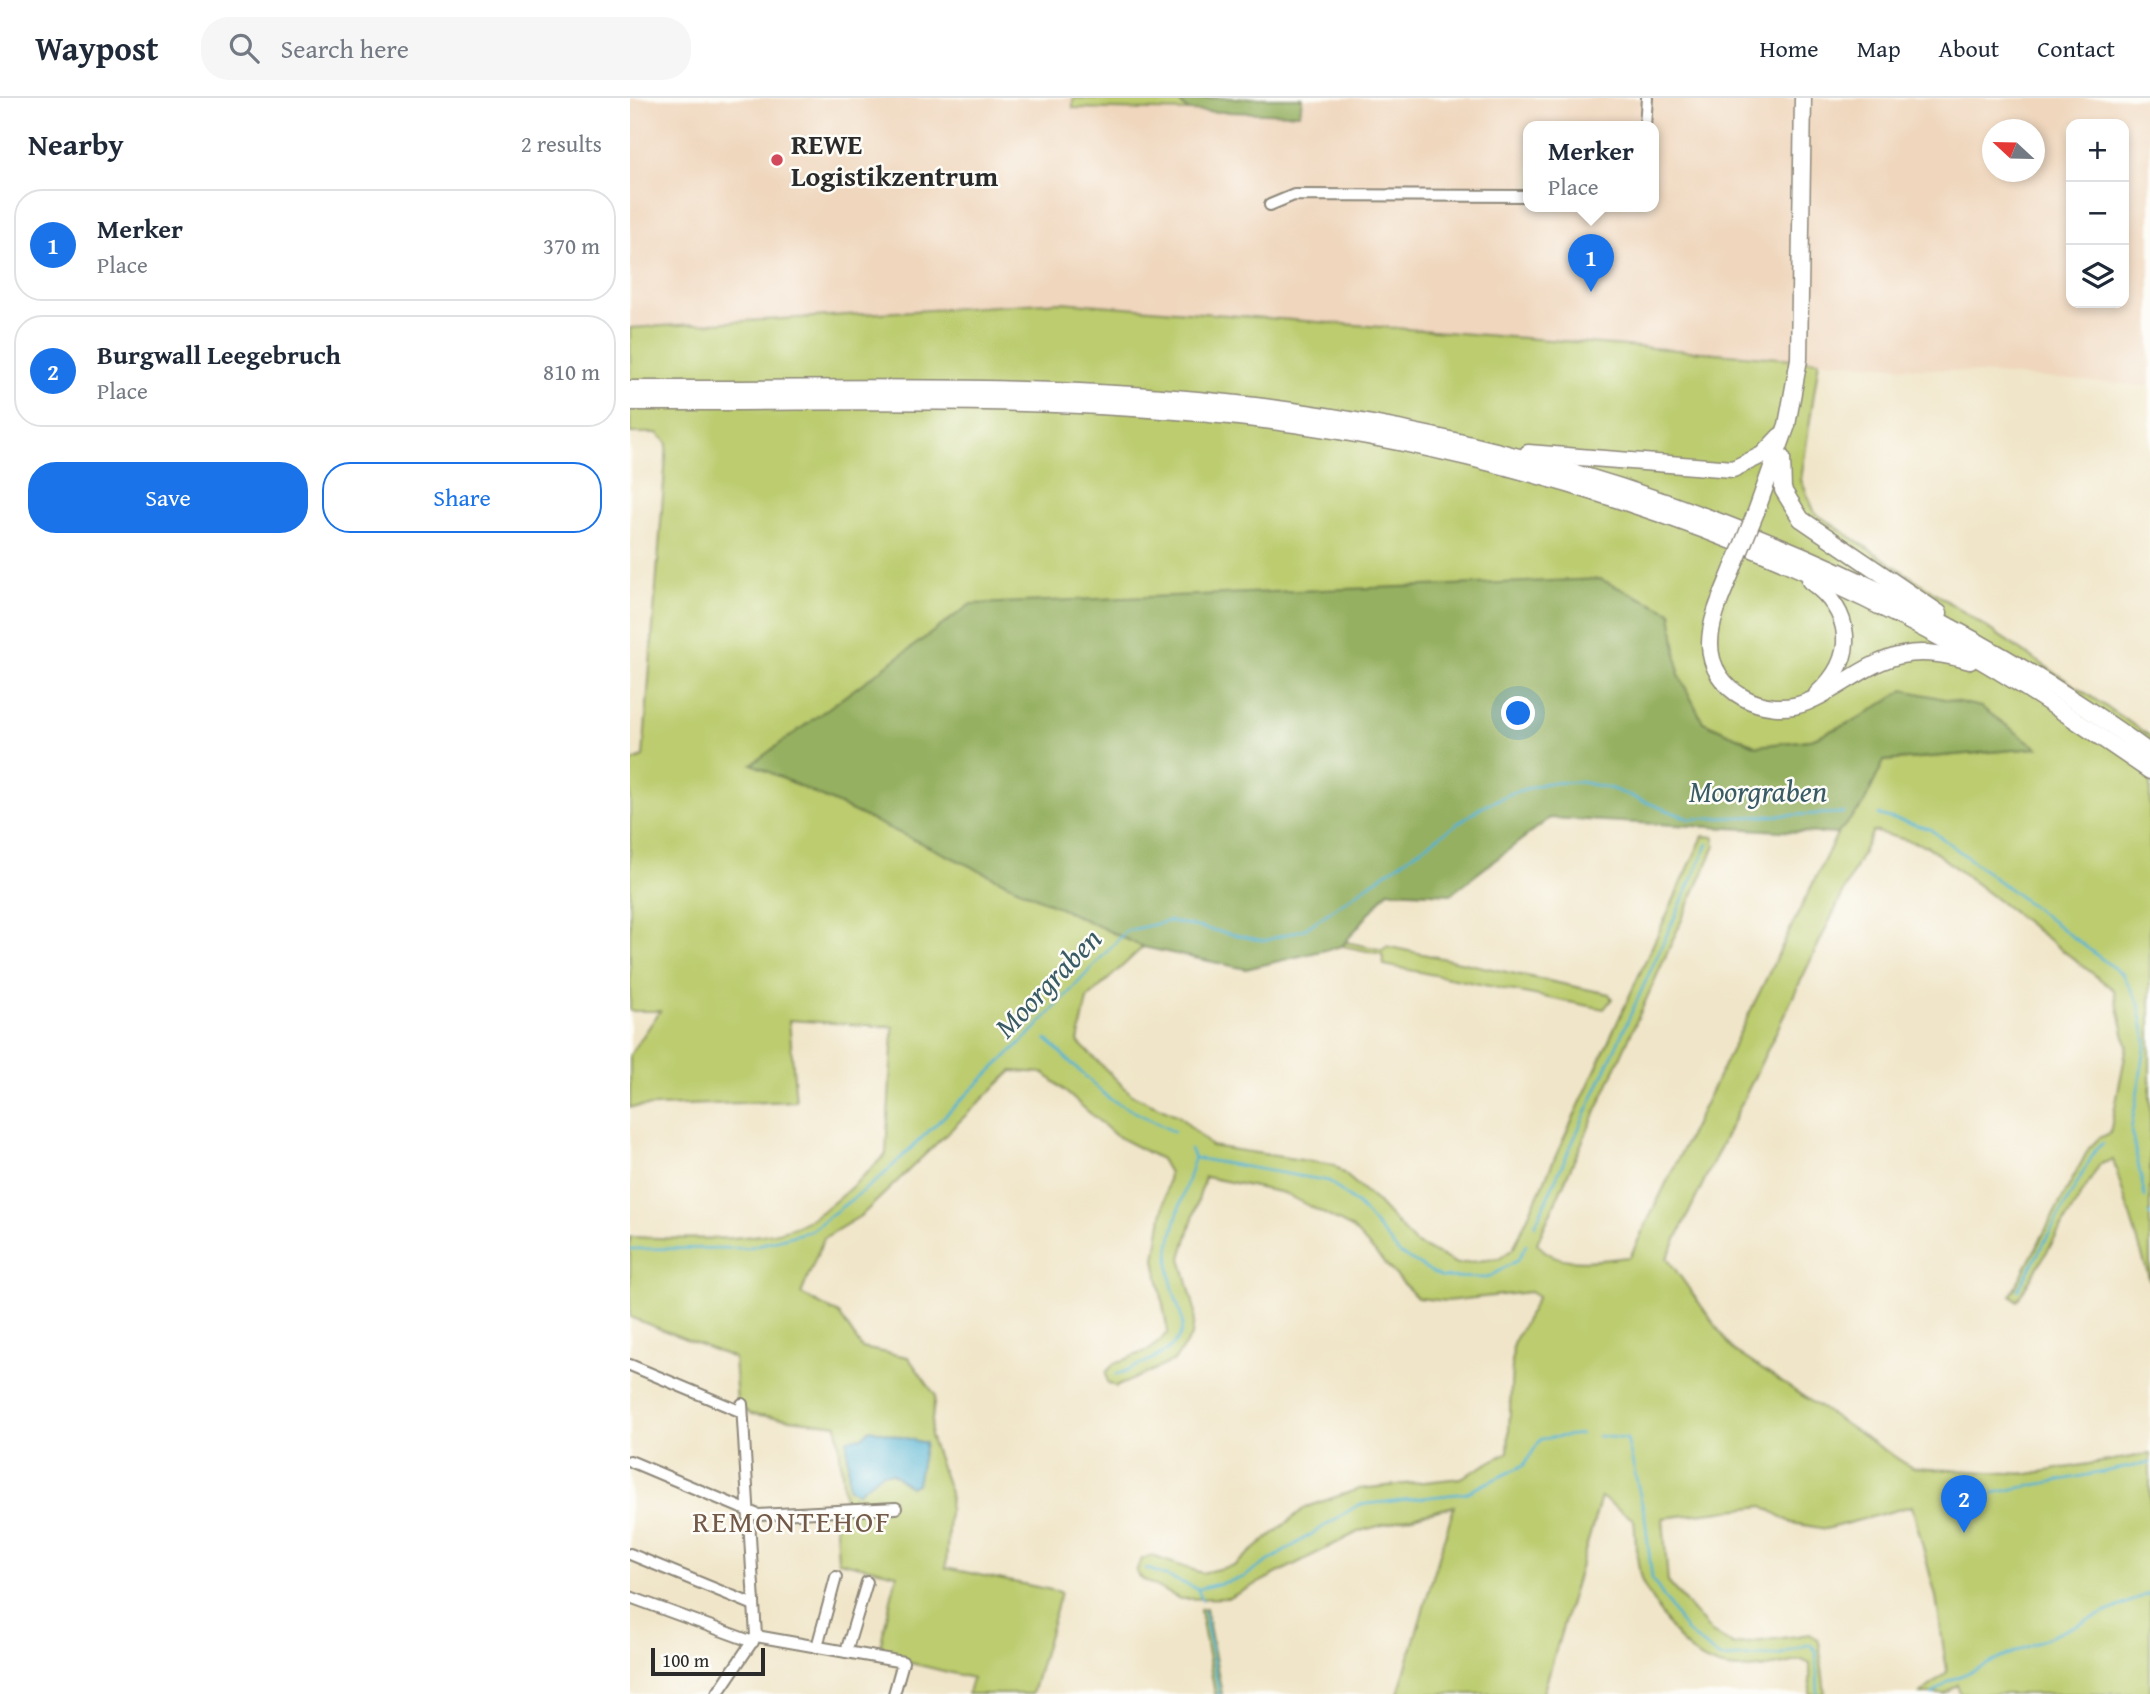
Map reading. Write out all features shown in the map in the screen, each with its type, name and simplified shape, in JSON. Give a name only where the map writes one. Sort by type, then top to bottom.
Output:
[{"type":"highway","points":[[1803,98],[1802,318],[1799,359],[1781,479],[1790,506],[1801,519],[1956,624],[1981,646]]},
{"type":"highway","points":[[630,389],[1033,392],[1144,397],[1256,406],[1418,434],[1486,449],[1658,499],[1843,574],[1981,646],[2150,753]]},
{"type":"highway","points":[[630,402],[1029,404],[1254,419],[1416,446],[1514,469],[1648,509],[1786,563],[1849,592],[1989,666],[2058,707],[2150,771]]},
{"type":"highway","points":[[1486,449],[1733,469],[1762,456],[1787,425]]},
{"type":"highway","points":[[1787,425],[1712,627],[1711,655],[1716,669],[1729,686],[1748,701],[1775,708],[1807,703],[1867,667],[1904,654],[1951,656],[1989,666]]},
{"type":"highway","points":[[1786,563],[1824,590],[1836,605],[1846,636],[1844,653],[1836,672],[1807,703]]},
{"type":"street","points":[[1645,121],[1647,98]]},
{"type":"street","points":[[1270,205],[1294,195],[1523,196]]},
{"type":"street","points":[[630,1365],[742,1408],[754,1639],[717,1694]]},
{"type":"street","points":[[630,1461],[758,1515],[896,1508]]},
{"type":"street","points":[[630,1554],[754,1605]]},
{"type":"street","points":[[817,1647],[836,1577]]},
{"type":"street","points":[[846,1652],[867,1582]]},
{"type":"street","points":[[630,1597],[754,1639],[903,1662],[894,1694]]},
{"type":"shaded area","points":[[630,98],[1073,98],[1074,108],[1299,114],[1302,98],[2150,98],[2150,386],[1061,302],[630,328]]},
{"type":"green space","points":[[1073,98],[1176,98],[1188,111],[1073,108]]},
{"type":"green space","points":[[1176,98],[1302,98],[1300,114],[1188,111]]},
{"type":"green space","points":[[1061,302],[1819,361],[1801,480],[1815,513],[2150,736],[2150,1281],[2113,1160],[2100,1164],[2017,1301],[2011,1295],[2089,1148],[2099,1138],[2110,1133],[2127,1046],[2114,990],[1927,846],[1873,831],[1667,1258],[1733,1350],[1912,1468],[2028,1474],[2150,1454],[2150,1694],[1960,1694],[1957,1685],[1945,1694],[1920,1694],[1947,1672],[1936,1597],[1912,1506],[1826,1529],[1792,1523],[1763,1506],[1663,1518],[1668,1582],[1712,1633],[1734,1645],[1810,1634],[1819,1641],[1825,1694],[1810,1694],[1810,1664],[1802,1660],[1737,1669],[1703,1660],[1688,1649],[1674,1633],[1641,1579],[1634,1520],[1601,1497],[1543,1694],[1398,1694],[1454,1506],[1360,1531],[1229,1598],[1180,1599],[1142,1579],[1136,1572],[1141,1559],[1152,1556],[1202,1573],[1235,1565],[1306,1507],[1359,1489],[1461,1478],[1508,1452],[1513,1344],[1538,1297],[1530,1292],[1447,1301],[1417,1298],[1352,1228],[1284,1193],[1205,1177],[1181,1258],[1195,1310],[1192,1335],[1174,1361],[1116,1387],[1107,1382],[1106,1372],[1114,1364],[1151,1349],[1168,1333],[1155,1259],[1169,1173],[1161,1159],[1116,1136],[1044,1073],[1012,1071],[862,1215],[824,1238],[801,1294],[839,1314],[862,1348],[908,1357],[935,1395],[930,1436],[950,1493],[946,1568],[1061,1592],[1032,1694],[968,1694],[972,1678],[878,1655],[897,1574],[838,1561],[835,1514],[846,1513],[837,1425],[751,1414],[737,1405],[734,1358],[630,1317],[630,1237],[746,1237],[790,1229],[828,1207],[886,1154],[893,1027],[789,1020],[796,1101],[630,1107],[630,1055],[660,1011],[630,1011],[630,758],[633,761],[643,757],[667,443],[657,433],[630,433],[630,328]],"holes":[[[1671,612],[1679,675],[1703,722],[1757,746],[1809,740],[1856,720],[2037,748],[1884,761],[1863,805],[1837,834],[1630,1257],[1567,1260],[1556,1257],[1537,1243],[1715,846],[1714,837],[1703,836],[1513,1249],[1500,1258],[1457,1264],[1415,1243],[1376,1201],[1334,1165],[1211,1146],[1179,1116],[1132,1095],[1078,1042],[1087,999],[1143,947],[753,764]]]},
{"type":"green space","points":[[1600,579],[1671,612],[1679,675],[1703,722],[1757,746],[1809,740],[1856,720],[1904,690],[1981,707],[2038,748],[1884,761],[1863,805],[1837,834],[1550,818],[1451,894],[1388,891],[1342,946],[1246,969],[1143,947],[752,764],[971,604]]},
{"type":"green space","points":[[1346,942],[1383,950],[1386,946],[1609,994],[1612,999],[1604,1009],[1384,965],[1382,954],[1342,946]]},
{"type":"green space","points":[[1206,1609],[1222,1694],[1215,1694],[1200,1610]]},
{"type":"water","points":[[870,1429],[925,1443],[917,1484],[910,1487],[892,1473],[882,1473],[857,1493],[849,1488],[847,1439],[862,1437]]},
{"type":"waterway","name":"Moorgraben","points":[[630,1249],[747,1248],[810,1231],[880,1178],[1036,1028],[1126,931],[1169,921],[1264,941],[1305,929],[1480,808],[1512,793],[1546,783],[1581,782],[1612,789],[1690,819],[1844,813]]},
{"type":"waterway","name":"Moorgraben","points":[[1879,815],[1930,829],[2123,975],[2139,1004],[2146,1043],[2131,1130],[2145,1197]]},
{"type":"waterway","points":[[1535,1225],[1708,844]]},
{"type":"waterway","points":[[1046,1039],[1108,1098],[1174,1132]]},
{"type":"waterway","points":[[2018,1290],[2096,1149],[2103,1143]]},
{"type":"waterway","points":[[1190,1149],[1194,1158],[1329,1181],[1360,1207],[1400,1254],[1441,1277],[1487,1278],[1518,1260],[1526,1245]]},
{"type":"waterway","points":[[1116,1375],[1149,1361],[1171,1347],[1182,1328],[1169,1258],[1175,1222],[1194,1159]]},
{"type":"waterway","points":[[1146,1568],[1198,1589],[1242,1578],[1358,1505],[1466,1493],[1524,1465],[1541,1439],[1581,1434]]},
{"type":"waterway","points":[[1598,1436],[1627,1439],[1645,1517],[1652,1579],[1687,1632],[1720,1658],[1778,1655],[1810,1644],[1816,1651],[1818,1694]]},
{"type":"waterway","points":[[1993,1493],[2150,1463]]},
{"type":"waterway","points":[[1198,1590],[1202,1600]]},
{"type":"waterway","points":[[1933,1694],[1949,1681],[2150,1593]]},
{"type":"waterway","points":[[1204,1611],[1219,1694]]},
{"type":"place","name":"REWE Logistikzentrum","points":[[777,160]]},
{"type":"place","name":"Merker","points":[[1591,292]]},
{"type":"place","name":"Burgwall Leegebruch","points":[[1964,1533]]},
{"type":"district","name":"REMONTEHOF","points":[[792,1522]]}]
